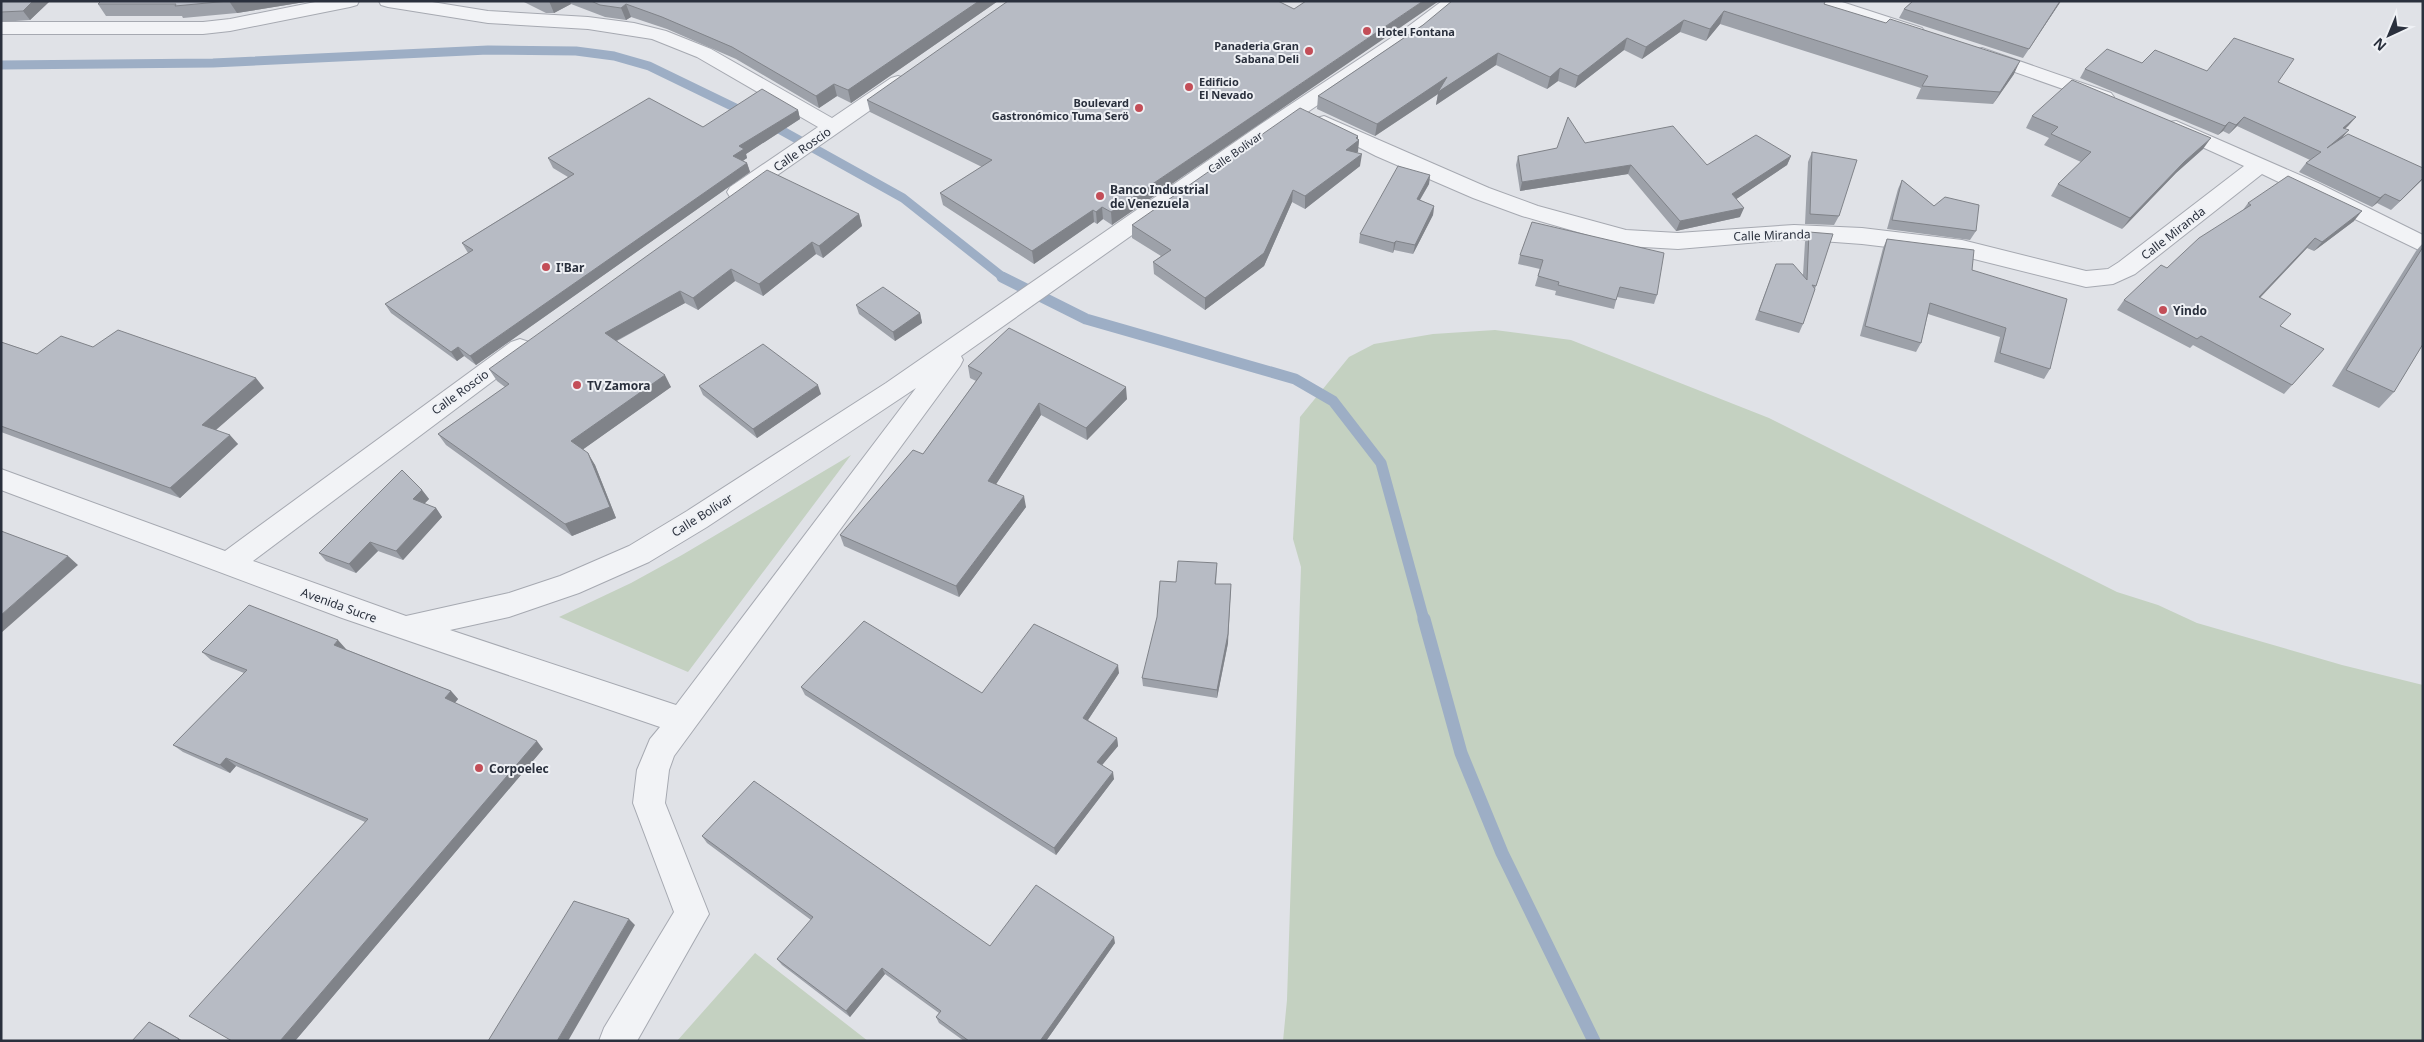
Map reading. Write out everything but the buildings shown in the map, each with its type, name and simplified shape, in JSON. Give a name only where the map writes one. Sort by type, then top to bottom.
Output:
[{"type":"street","points":[[1,28],[203,28],[230,25],[350,1]]},
{"type":"street","points":[[388,1],[488,17],[597,24],[634,29],[659,35],[704,53],[826,132]]},
{"type":"street","name":"Calle Bolívar","points":[[407,628],[508,605],[569,585],[639,554],[697,519],[862,412],[1297,109],[1413,32],[1454,1]]},
{"type":"street","points":[[1819,1],[1937,39]]},
{"type":"street","points":[[1865,16],[1881,1]]},
{"type":"street","points":[[1964,48],[2048,76],[2126,106]]},
{"type":"street","name":"Calle Roscio","points":[[723,203],[914,72]]},
{"type":"street","name":"Calle Miranda","points":[[1297,109],[1384,151],[1481,193],[1530,211],[1626,238],[1678,241],[1794,232],[1862,236],[1962,248],[2086,279],[2113,276],[2127,268],[2260,165]]},
{"type":"street","points":[[2162,120],[2423,244]]},
{"type":"street","name":"Calle Roscio","points":[[228,564],[536,337]]},
{"type":"street","name":"Calle Bolívar","points":[[617,1041],[692,914],[649,803],[653,770],[661,749],[680,720],[967,339]]},
{"type":"street","name":"Avenida Sucre","points":[[1,479],[228,564],[407,628],[680,720]]},
{"type":"green space","points":[[1495,330],[1571,340],[1769,418],[2117,592],[2158,605],[2197,623],[2342,665],[2423,685],[2423,1041],[1283,1041],[1287,1000],[1301,567],[1293,539],[1300,417],[1349,357],[1374,344],[1433,334]]},
{"type":"green space","points":[[851,455],[688,672],[559,617],[631,583],[682,555]]},
{"type":"green space","points":[[755,953],[868,1041],[677,1041]]},
{"type":"waterway","points":[[1,65],[213,63],[488,50],[576,51],[614,56],[649,66],[746,113]]},
{"type":"waterway","points":[[770,124],[903,198],[1004,278]]},
{"type":"waterway","points":[[1004,278],[1086,319],[1295,379],[1333,401],[1381,463],[1424,620]]},
{"type":"waterway","points":[[1424,619],[1461,753],[1502,853],[1594,1041]]},
{"type":"place","name":"Hotel Fontana","points":[[1367,31]]},
{"type":"place","name":"Panaderia Gran Sabana Deli","points":[[1309,51]]},
{"type":"place","name":"Edificio El Nevado","points":[[1189,87]]},
{"type":"place","name":"Boulevard Gastronómico Tuma Serö","points":[[1139,108]]},
{"type":"place","name":"Banco Industrial de Venezuela","points":[[1100,196]]},
{"type":"place","name":"I'Bar","points":[[546,267]]},
{"type":"place","name":"Yindo","points":[[2163,310]]},
{"type":"place","name":"TV Zamora","points":[[577,385]]},
{"type":"place","name":"Corpoelec","points":[[479,768]]}]
